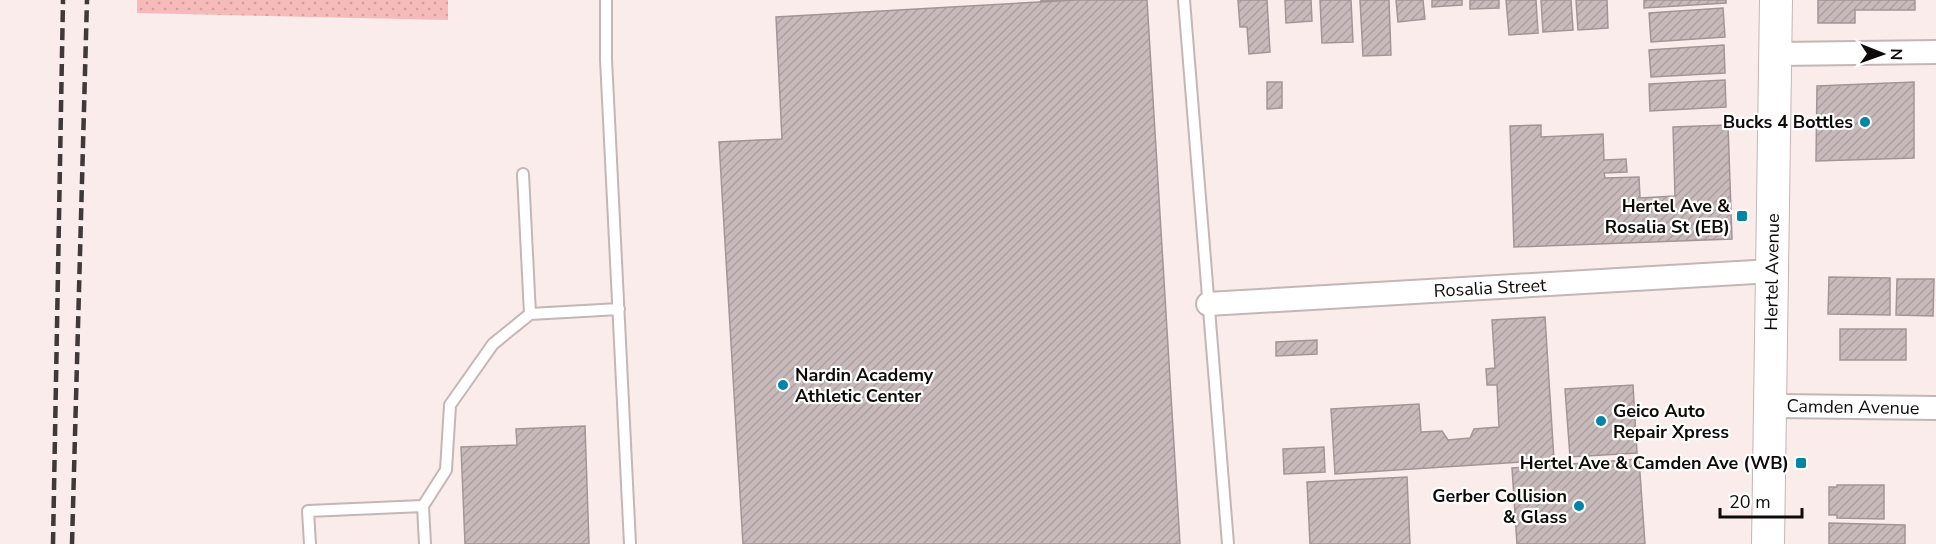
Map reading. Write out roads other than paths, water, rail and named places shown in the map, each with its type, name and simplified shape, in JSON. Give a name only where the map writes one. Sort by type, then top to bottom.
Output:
[{"type":"street","name":"Hertel Avenue","points":[[1768,544],[1776,0]]},
{"type":"street","points":[[1776,54],[1936,52]]},
{"type":"street","name":"Rosalia Street","points":[[1208,304],[1772,271]]},
{"type":"street","name":"Camden Avenue","points":[[1770,406],[1936,408]]},
{"type":"lane","points":[[606,0],[606,59],[630,544]]},
{"type":"lane","points":[[1184,0],[1228,544]]},
{"type":"lane","points":[[523,174],[530,314]]},
{"type":"lane","points":[[425,544],[423,507],[446,470],[450,405],[493,344],[530,314],[619,309]]},
{"type":"lane","points":[[310,544],[308,511],[423,507]]},
{"type":"railway","points":[[53,544],[63,0]]},
{"type":"railway","points":[[72,544],[87,0]]},
{"type":"place","name":"Bucks 4 Bottles","points":[[1865,122]]},
{"type":"place","name":"Hertel Ave & Rosalia St (EB)","points":[[1742,216]]},
{"type":"place","name":"Nardin Academy Athletic Center","points":[[783,385]]},
{"type":"place","name":"Geico Auto Repair Xpress","points":[[1601,421]]},
{"type":"place","name":"Hertel Ave & Camden Ave (WB)","points":[[1801,463]]},
{"type":"place","name":"Gerber Collision & Glass","points":[[1579,506]]}]
